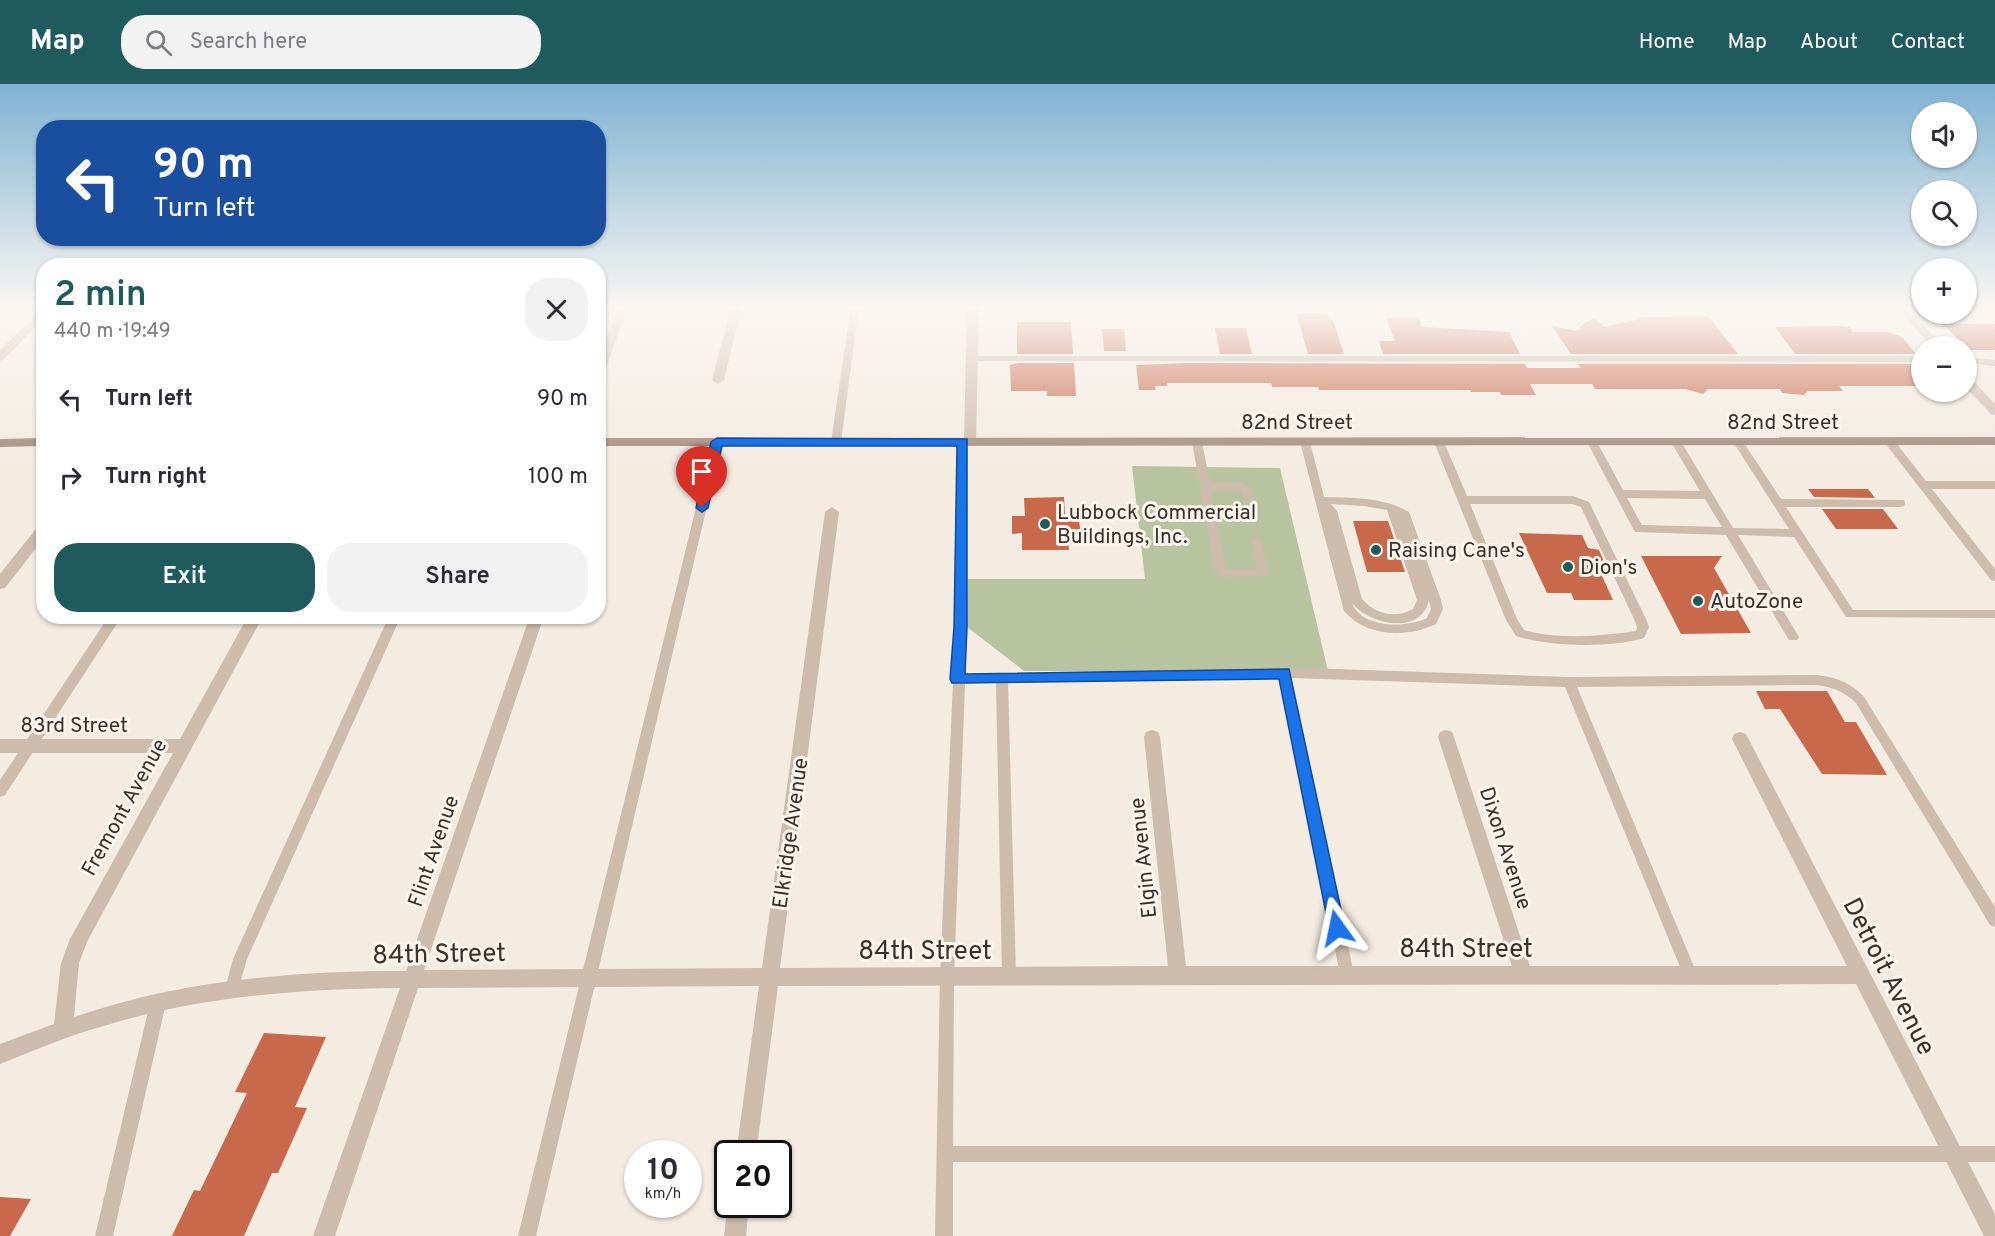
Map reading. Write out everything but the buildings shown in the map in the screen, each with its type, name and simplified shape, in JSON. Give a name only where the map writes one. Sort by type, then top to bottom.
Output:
[{"type":"main road","name":"82nd Street","points":[[606,442],[1995,441]]},
{"type":"main road","points":[[0,442],[36,442]]},
{"type":"street","points":[[718,380],[723,360]]},
{"type":"street","points":[[967,442],[972,360]]},
{"type":"street","points":[[1977,392],[1995,411]]},
{"type":"street","name":"Elkridge Avenue","points":[[748,1140],[832,512]]},
{"type":"street","points":[[0,584],[36,538]]},
{"type":"street","name":"Fremont Avenue","points":[[63,1030],[70,963],[79,939],[252,624]]},
{"type":"street","name":"Flint Avenue","points":[[324,1236],[534,624]]},
{"type":"street","name":"Elgin Avenue","points":[[1152,736],[1178,974]]},
{"type":"street","name":"Dixon Avenue","points":[[1446,737],[1523,974]]},
{"type":"street","name":"Detroit Avenue","points":[[1740,739],[1995,1236]]},
{"type":"street","name":"83rd Street","points":[[0,746],[184,746]]},
{"type":"street","name":"84th Street","points":[[0,1054],[108,1015],[158,1003],[232,989],[324,980],[1178,974],[1862,975]]},
{"type":"street","points":[[735,1236],[737,1218]]},
{"type":"lane","points":[[836,442],[847,360]]},
{"type":"lane","points":[[1977,361],[1995,363]]},
{"type":"lane","points":[[1890,441],[1995,577]]},
{"type":"lane","points":[[527,1236],[717,442]]},
{"type":"lane","points":[[944,1236],[947,975],[967,442]]},
{"type":"lane","points":[[1197,442],[1221,573],[1263,573],[1256,540]]},
{"type":"lane","points":[[1305,442],[1320,500],[1332,511],[1356,599],[1360,605],[1378,616],[1408,617],[1419,612],[1423,607],[1423,600],[1392,508],[1320,500]]},
{"type":"lane","points":[[1439,442],[1512,620],[1520,633],[1539,638],[1626,638],[1640,635],[1643,627],[1585,505],[1574,500],[1463,500]]},
{"type":"lane","points":[[1592,442],[1639,529],[1798,533]]},
{"type":"lane","points":[[1676,442],[1792,638]]},
{"type":"lane","points":[[1738,442],[1850,614],[1995,614]]},
{"type":"lane","points":[[1923,485],[1995,485]]},
{"type":"lane","points":[[1205,487],[1241,487],[1247,490],[1249,498]]},
{"type":"lane","points":[[1620,494],[1708,495]]},
{"type":"lane","points":[[1778,503],[1900,503]]},
{"type":"lane","points":[[0,791],[111,624]]},
{"type":"lane","points":[[232,989],[240,959],[391,624]]},
{"type":"lane","points":[[957,679],[1002,680],[1284,673],[1569,682],[1816,680],[1836,682],[1849,688],[1860,700],[1995,920]]},
{"type":"lane","points":[[1284,673],[1347,974]]},
{"type":"lane","points":[[1002,680],[1009,975]]},
{"type":"lane","points":[[1569,682],[1690,974]]},
{"type":"lane","points":[[104,1236],[158,1003]]},
{"type":"lane","points":[[946,1154],[1995,1154]]},
{"type":"green space","points":[[1132,466],[1280,468],[1328,671],[1024,671],[967,627],[968,579],[1145,579]]},
{"type":"place","name":"Lubbock Commercial Buildings, Inc.","points":[[1045,524]]},
{"type":"place","name":"Raising Cane's","points":[[1376,550]]},
{"type":"place","name":"Dion's","points":[[1568,567]]},
{"type":"place","name":"AutoZone","points":[[1698,601]]},
{"type":"route","points":[[702,508],[717,442],[963,442],[961,627],[957,679],[1002,680],[1284,673],[1337,928]]}]
